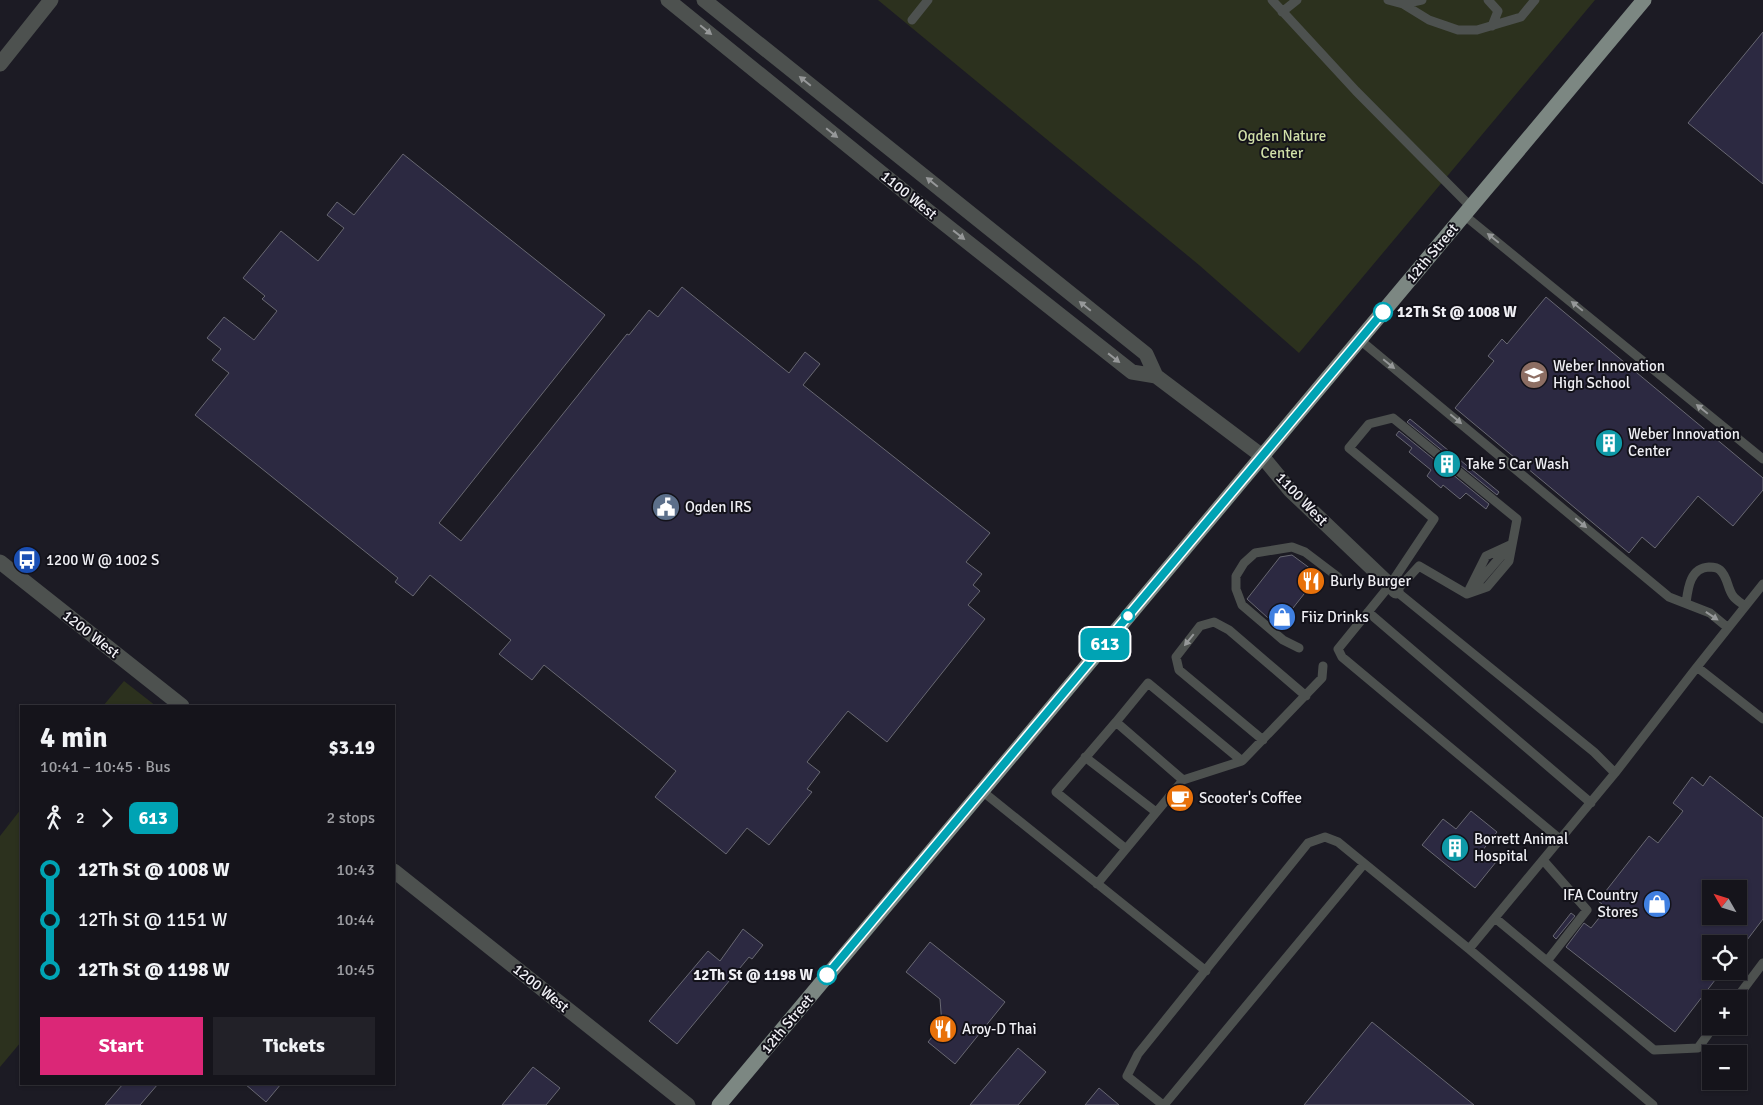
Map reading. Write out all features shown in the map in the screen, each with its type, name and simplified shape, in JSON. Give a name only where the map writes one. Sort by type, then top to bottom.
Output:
[{"type":"main road","name":"12th Street","points":[[719,1105],[1644,0]]},
{"type":"street","points":[[0,64],[51,0]]},
{"type":"street","name":"1100 West","points":[[668,0],[932,214],[1132,372],[1156,376],[1262,456],[1290,490],[1393,588]]},
{"type":"street","name":"1100 West","points":[[704,0],[1146,354],[1156,376]]},
{"type":"street","points":[[1095,343],[1110,326]]},
{"type":"street","name":"1200 West","points":[[0,562],[181,705]]},
{"type":"street","name":"1200 West","points":[[395,872],[688,1105]]},
{"type":"lane","points":[[912,20],[928,0]]},
{"type":"lane","points":[[1272,0],[1468,211],[1763,459]]},
{"type":"lane","points":[[1282,12],[1297,0]]},
{"type":"lane","points":[[1388,0],[1403,4],[1429,20],[1458,30],[1477,30],[1521,17],[1535,0]]},
{"type":"lane","points":[[1403,4],[1422,0]]},
{"type":"lane","points":[[1488,0],[1498,11],[1492,26]]},
{"type":"lane","points":[[1360,340],[1669,597],[1710,613],[1728,627]]},
{"type":"lane","points":[[1393,588],[1434,519],[1349,448],[1369,424],[1393,418],[1517,519],[1509,561],[1487,587],[1467,594],[1419,566],[1368,612],[1338,649],[1342,656],[1561,840]]},
{"type":"lane","points":[[1467,594],[1486,556],[1512,544]]},
{"type":"lane","points":[[1299,648],[1283,640],[1242,605],[1236,589],[1236,576],[1244,563],[1255,553],[1292,547],[1305,552],[1338,577]]},
{"type":"lane","points":[[1686,603],[1689,583],[1694,574],[1701,568],[1712,567],[1720,569],[1726,578],[1732,595],[1745,606]]},
{"type":"lane","points":[[1469,949],[1591,803],[1763,584]]},
{"type":"lane","points":[[1393,588],[1587,746],[1615,773]]},
{"type":"lane","points":[[1368,612],[1591,803]]},
{"type":"lane","points":[[1263,740],[1179,670],[1176,657],[1200,626],[1214,622],[1229,630],[1306,696]]},
{"type":"lane","points":[[1097,884],[1183,780],[1242,761],[1322,678],[1323,666]]},
{"type":"lane","points":[[1697,667],[1763,719]]},
{"type":"lane","points":[[1126,849],[1056,792],[1148,683],[1242,761]]},
{"type":"lane","points":[[1116,722],[1183,780]]},
{"type":"lane","points":[[1085,758],[1156,812]]},
{"type":"lane","points":[[982,791],[1206,971]]},
{"type":"lane","points":[[1364,864],[1163,1105],[1127,1076],[1138,1054],[1308,843],[1325,837],[1338,842],[1469,949],[1652,1105]]},
{"type":"lane","points":[[1543,860],[1587,910],[1547,960]]},
{"type":"lane","points":[[1496,918],[1654,1050],[1698,1048],[1707,1035]]},
{"type":"lane","points":[[1743,990],[1763,963]]},
{"type":"green space","name":"Ogden Nature Center","points":[[878,0],[1595,0],[1299,353],[1199,265]]},
{"type":"green space","points":[[124,681],[155,705],[104,705]]},
{"type":"green space","points":[[20,810],[20,1043],[0,1067],[0,836]]},
{"type":"building","points":[[1763,32],[1763,184],[1688,123]]},
{"type":"building","name":"Ogden IRS","points":[[403,154],[605,315],[439,523],[461,541],[627,334],[629,335],[649,310],[658,317],[682,287],[789,373],[805,352],[820,364],[803,385],[990,533],[966,562],[982,574],[973,585],[980,591],[968,605],[985,619],[887,742],[848,711],[807,762],[820,772],[807,789],[812,792],[769,845],[747,828],[726,854],[655,797],[676,771],[544,665],[532,680],[499,654],[511,640],[430,575],[413,596],[395,582],[398,578],[195,415],[229,373],[212,360],[221,349],[207,338],[224,317],[254,340],[277,311],[262,299],[265,296],[243,278],[281,231],[318,261],[344,228],[327,215],[337,202],[354,215]]},
{"type":"building","name":"Weber Innovation Center","points":[[1546,297],[1763,478],[1763,490],[1733,526],[1698,496],[1655,548],[1642,537],[1629,553],[1455,408],[1494,361],[1488,356],[1502,339],[1507,344]]},
{"type":"building","points":[[1410,419],[1499,492],[1497,495],[1407,422]]},
{"type":"building","points":[[1399,431],[1489,504],[1486,509],[1466,493],[1460,499],[1443,485],[1441,488],[1427,476],[1431,470],[1409,452],[1412,448],[1396,435]]},
{"type":"building","points":[[1292,555],[1319,575],[1278,627],[1247,599],[1280,557]]},
{"type":"building","name":"IFA Country Stores","points":[[1710,776],[1763,818],[1763,919],[1747,940],[1747,935],[1702,935],[1702,980],[1715,980],[1707,990],[1702,990],[1702,997],[1675,1032],[1566,947],[1584,923],[1591,928],[1607,908],[1598,901],[1649,836],[1658,843],[1683,811],[1673,803],[1692,777],[1703,786]]},
{"type":"building","name":"Borrett Animal Hospital","points":[[1471,811],[1497,832],[1482,851],[1496,862],[1475,888],[1422,845],[1443,819],[1456,829]]},
{"type":"building","points":[[1571,913],[1575,916],[1556,939],[1553,936]]},
{"type":"building","points":[[743,929],[763,945],[752,959],[749,957],[677,1044],[649,1021],[708,951],[720,961]]},
{"type":"building","points":[[930,942],[1005,1002],[955,1064],[928,1042],[942,1025],[940,999],[906,972]]},
{"type":"building","points":[[1372,1022],[1474,1105],[1304,1105]]},
{"type":"building","points":[[1018,1048],[1046,1072],[1018,1105],[970,1105]]},
{"type":"building","points":[[533,1067],[560,1088],[546,1105],[502,1105]]},
{"type":"building","points":[[122,1085],[157,1085],[140,1105],[105,1105]]},
{"type":"building","points":[[246,1085],[280,1085],[266,1102]]},
{"type":"building","points":[[1099,1088],[1119,1105],[1085,1105]]},
{"type":"bus line","name":"613","points":[[827,975],[1383,312]]},
{"type":"place","name":"12Th St @ 1008 W","points":[[1383,312]]},
{"type":"place","name":"Weber Innovation High School","points":[[1534,375]]},
{"type":"place","name":"Weber Innovation Center","points":[[1609,443]]},
{"type":"place","name":"Take 5 Car Wash","points":[[1447,464]]},
{"type":"place","name":"Ogden IRS","points":[[666,507]]},
{"type":"place","name":"1200 W @ 1002 S","points":[[27,560]]},
{"type":"place","name":"Burly Burger","points":[[1311,581]]},
{"type":"place","name":"Fiiz Drinks","points":[[1282,617]]},
{"type":"place","name":"Scooter's Coffee","points":[[1180,798]]},
{"type":"place","name":"Borrett Animal Hospital","points":[[1455,848]]},
{"type":"place","name":"IFA Country Stores","points":[[1657,904]]},
{"type":"place","name":"12Th St @ 1198 W","points":[[827,975]]},
{"type":"place","name":"Aroy-D Thai","points":[[943,1029]]}]
